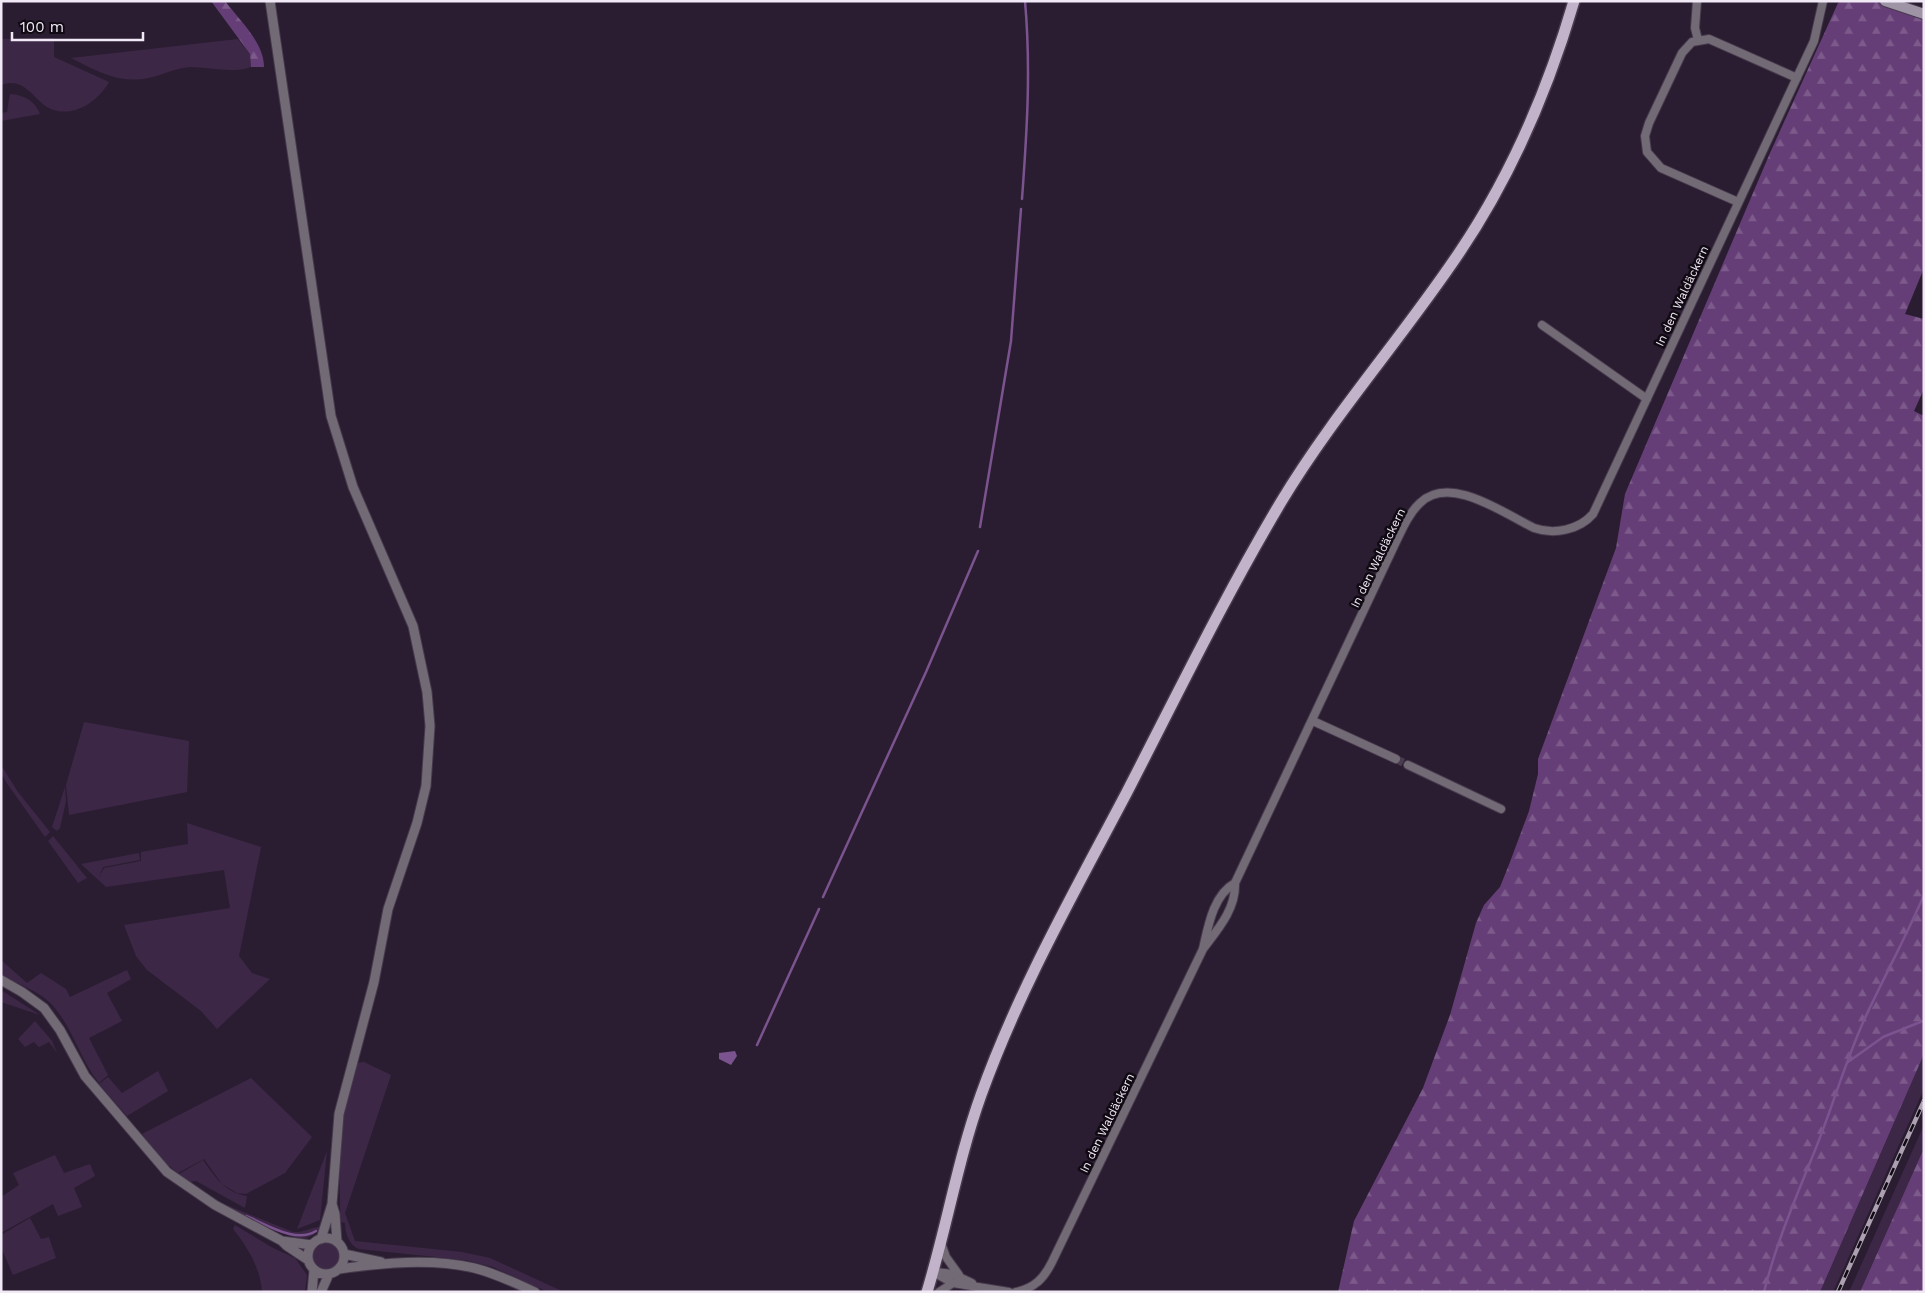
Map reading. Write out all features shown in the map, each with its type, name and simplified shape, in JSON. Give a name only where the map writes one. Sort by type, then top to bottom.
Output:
[{"type":"main road","points":[[928,1292],[964,1147],[981,1096],[1009,1026],[1052,938],[1236,583],[1282,501],[1330,427],[1452,264],[1500,185],[1544,88],[1574,1]]},
{"type":"main road","points":[[1885,1],[1924,14]]},
{"type":"street","points":[[270,1],[324,384],[331,416],[353,487],[413,626],[427,692],[430,726],[426,786],[417,823],[392,894],[374,982],[339,1114],[332,1204],[322,1238],[312,1245],[308,1260]]},
{"type":"street","points":[[1697,1],[1695,28],[1698,40]]},
{"type":"street","name":"In den Waldäckern","points":[[1016,1292],[1028,1289],[1039,1281],[1052,1262],[1203,949],[1227,914],[1234,896],[1235,883],[1408,518],[1420,503],[1437,493],[1458,493],[1538,529],[1559,531],[1578,526],[1593,514],[1797,78],[1818,30],[1823,1]]},
{"type":"street","points":[[1738,202],[1661,168],[1650,157],[1646,148],[1645,136],[1682,53],[1692,42],[1709,39],[1797,78]]},
{"type":"street","points":[[1542,325],[1647,399]]},
{"type":"street","points":[[1313,721],[1396,759]]},
{"type":"street","points":[[1408,764],[1501,809]]},
{"type":"street","name":"In den Waldäckern","points":[[1203,949],[1216,906],[1228,887],[1235,883]]},
{"type":"street","points":[[1,980],[34,999],[44,1008],[60,1030],[85,1076],[167,1172],[215,1205],[282,1241],[312,1245]]},
{"type":"street","points":[[332,1204],[335,1214],[337,1242],[344,1254],[391,1264]]},
{"type":"street","points":[[322,1238],[337,1242]]},
{"type":"street","points":[[282,1241],[286,1246],[308,1260],[314,1270],[312,1292]]},
{"type":"street","points":[[941,1243],[946,1257],[961,1277]]},
{"type":"street","points":[[339,1269],[344,1254]]},
{"type":"street","points":[[321,1292],[329,1274],[339,1269],[391,1264],[466,1266],[501,1277],[535,1292]]},
{"type":"street","points":[[314,1270],[329,1274]]},
{"type":"street","points":[[934,1272],[961,1277],[976,1285]]},
{"type":"street","points":[[934,1272],[953,1283],[976,1285],[1009,1292]]},
{"type":"street","points":[[939,1292],[953,1283]]},
{"type":"shaded area","points":[[54,38],[54,57],[109,82],[93,101],[78,109],[62,112],[54,110],[47,107],[24,87],[10,83],[1,85],[1,39]]},
{"type":"shaded area","points":[[238,39],[250,54],[251,67],[228,70],[190,67],[148,78],[127,79],[108,75],[71,58]]},
{"type":"shaded area","points":[[10,94],[28,100],[38,109],[40,114],[1,121],[1,113],[7,112]]},
{"type":"shaded area","points":[[84,722],[189,741],[187,792],[69,815],[66,785]]},
{"type":"shaded area","points":[[1,765],[18,792],[50,832],[45,837],[6,782],[1,773]]},
{"type":"shaded area","points":[[65,787],[66,801],[60,828],[57,831],[52,827]]},
{"type":"shaded area","points":[[187,823],[261,847],[239,956],[252,973],[270,979],[217,1029],[201,1011],[147,970],[136,956],[124,925],[230,908],[224,870],[106,887],[81,864],[139,853],[140,860],[103,867],[99,877],[104,868],[141,861],[141,852],[188,844]]},
{"type":"shaded area","points":[[53,836],[87,878],[78,883],[48,841]]},
{"type":"shaded area","points":[[1,960],[27,983],[41,973],[66,989],[70,997],[127,970],[131,979],[107,993],[122,1021],[89,1038],[108,1075],[99,1083],[56,1009],[38,993],[1,975]]},
{"type":"shaded area","points":[[1,990],[40,1015],[1,1002]]},
{"type":"shaded area","points":[[35,1021],[52,1041],[57,1053],[49,1042],[39,1047],[34,1042],[25,1047],[18,1039]]},
{"type":"shaded area","points":[[735,1051],[737,1056],[731,1065],[719,1059],[719,1053]]},
{"type":"shaded area","points":[[1924,1054],[1924,1089],[1833,1292],[1820,1292]]},
{"type":"shaded area","points":[[364,1062],[391,1075],[345,1213],[355,1241],[462,1252],[490,1258],[564,1292],[548,1292],[493,1267],[465,1260],[359,1249],[350,1242],[345,1223],[340,1222],[339,1145],[343,1114],[357,1063]]},
{"type":"shaded area","points":[[158,1071],[168,1091],[127,1116],[99,1084],[108,1077],[122,1093]]},
{"type":"shaded area","points":[[251,1078],[312,1137],[285,1173],[246,1194],[237,1193],[222,1184],[204,1159],[178,1173],[162,1160],[142,1134]]},
{"type":"shaded area","points":[[1924,1125],[1924,1148],[1860,1292],[1849,1292]]},
{"type":"shaded area","points":[[327,1151],[320,1220],[297,1229]]},
{"type":"shaded area","points":[[55,1155],[64,1173],[90,1164],[95,1176],[74,1188],[82,1207],[58,1216],[53,1204],[1,1233],[1,1197],[19,1185],[13,1173]]},
{"type":"shaded area","points":[[203,1160],[226,1188],[247,1196],[245,1208],[196,1181],[189,1182],[179,1174]]},
{"type":"shaded area","points":[[226,1205],[293,1232],[321,1227],[310,1237],[293,1237],[252,1220],[225,1207]]},
{"type":"shaded area","points":[[30,1218],[41,1239],[49,1237],[56,1258],[13,1275],[1,1247],[1,1235]]},
{"type":"shaded area","points":[[235,1225],[271,1247],[295,1258],[307,1275],[305,1292],[262,1292],[256,1266],[248,1250],[233,1229]]},
{"type":"shaded area","points":[[326,1243],[335,1247],[339,1256],[335,1265],[326,1269],[317,1265],[313,1256],[317,1247]]},
{"type":"green space","points":[[211,1],[225,1],[255,40],[263,58],[264,67],[251,67],[250,54]]},
{"type":"green space","points":[[1842,1],[1875,1],[1924,19],[1924,268],[1905,314],[1924,319],[1924,389],[1914,411],[1924,416],[1924,1054],[1820,1292],[1338,1292],[1354,1221],[1423,1088],[1450,1015],[1476,923],[1484,905],[1500,887],[1529,811],[1538,774],[1538,759],[1616,548],[1625,494],[1770,153],[1838,3]]},
{"type":"green space","points":[[1924,1148],[1924,1292],[1860,1292]]},
{"type":"waterway","points":[[1022,199],[1028,76],[1025,1]]},
{"type":"waterway","points":[[980,527],[1011,341],[1021,209]]},
{"type":"waterway","points":[[823,897],[926,672],[978,551]]},
{"type":"waterway","points":[[1764,1292],[1785,1225],[1857,1035],[1924,895]]},
{"type":"waterway","points":[[757,1045],[819,909]]},
{"type":"waterway","points":[[1848,1062],[1883,1037],[1923,1021]]},
{"type":"waterway","points":[[246,1216],[290,1234],[308,1234],[316,1231]]},
{"type":"tunnel","points":[[1396,759],[1408,765]]},
{"type":"railway","points":[[1838,1292],[1924,1101]]}]
